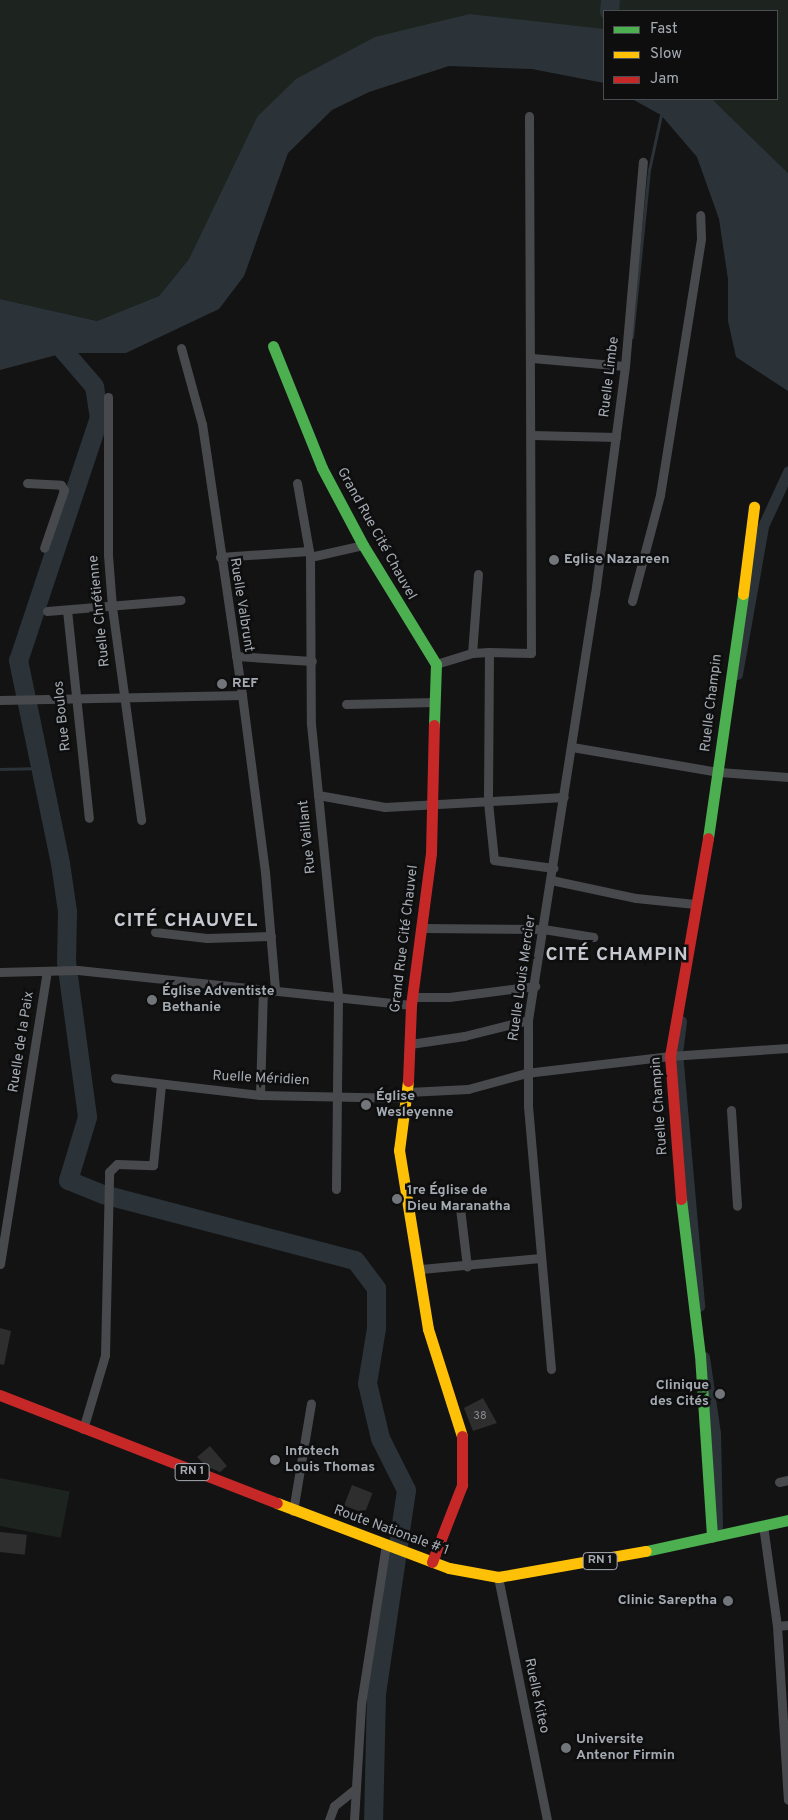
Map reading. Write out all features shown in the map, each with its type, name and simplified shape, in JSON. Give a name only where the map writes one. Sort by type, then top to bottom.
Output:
[{"type":"street","points":[[436,664],[472,653],[531,653],[532,358],[529,116]]},
{"type":"street","name":"Ruelle Limbe","points":[[595,594],[625,366],[643,162]]},
{"type":"street","points":[[632,601],[660,495],[701,238],[700,215]]},
{"type":"street","name":"Grand Rue Cité Chauvel","points":[[273,346],[322,468],[363,545],[436,664],[432,807],[421,928],[411,1001],[407,1095],[399,1150],[421,1269],[428,1329],[462,1437],[462,1485],[432,1562]]},
{"type":"street","name":"Ruelle Valbrunt","points":[[181,348],[202,424],[220,557],[242,695],[271,936],[275,988]]},
{"type":"street","points":[[532,358],[625,366]]},
{"type":"street","name":"Ruelle Chrétienne","points":[[108,397],[108,555],[112,607],[141,820]]},
{"type":"street","points":[[532,434],[616,437]]},
{"type":"street","points":[[27,483],[63,488],[44,548]]},
{"type":"street","name":"Rue Vaillant","points":[[297,483],[310,554],[312,661],[310,724],[338,996],[336,1189]]},
{"type":"street","name":"Ruelle Champin","points":[[712,1537],[700,1355],[682,1209],[670,1056],[719,772],[738,616],[754,507]]},
{"type":"street","points":[[220,557],[310,554],[363,545]]},
{"type":"street","points":[[472,653],[478,574]]},
{"type":"street","name":"Ruelle Louis Mercier","points":[[551,1369],[540,1258],[526,1073],[528,1020],[595,594]]},
{"type":"street","points":[[47,611],[181,600]]},
{"type":"street","name":"Rue Boulos","points":[[67,610],[74,698],[88,818]]},
{"type":"street","points":[[489,652],[488,802],[494,860],[553,868]]},
{"type":"street","points":[[236,656],[312,661]]},
{"type":"street","points":[[0,700],[242,695]]},
{"type":"street","points":[[346,704],[435,702]]},
{"type":"street","points":[[572,746],[719,772],[788,777]]},
{"type":"street","points":[[318,795],[366,805],[432,807],[564,797]]},
{"type":"street","points":[[551,880],[636,898],[695,904]]},
{"type":"street","points":[[421,928],[543,929],[593,937]]},
{"type":"street","points":[[154,932],[207,938],[271,936]]},
{"type":"street","points":[[0,972],[78,970],[275,988],[338,996],[411,1001],[534,986]]},
{"type":"street","name":"Ruelle de la Paix","points":[[0,1264],[47,972]]},
{"type":"street","points":[[260,1095],[263,988]]},
{"type":"street","points":[[410,1044],[464,1036],[528,1020]]},
{"type":"street","name":"Ruelle Méridien","points":[[115,1078],[161,1085],[260,1095],[407,1095],[468,1089],[526,1073],[670,1056],[788,1048]]},
{"type":"street","points":[[83,1429],[105,1355],[106,1201],[110,1169],[117,1164],[153,1165],[161,1085]]},
{"type":"street","points":[[731,1110],[736,1206]]},
{"type":"street","points":[[460,1208],[467,1267]]},
{"type":"street","points":[[421,1269],[467,1267],[540,1258]]},
{"type":"street","name":"Route Nationale # 1","points":[[0,1395],[293,1511],[412,1555],[432,1562],[498,1577],[570,1567],[788,1520]]},
{"type":"street","points":[[293,1511],[311,1404]]},
{"type":"street","points":[[762,1525],[777,1626],[788,1800]]},
{"type":"street","points":[[354,1820],[361,1704],[386,1545]]},
{"type":"street","name":"Ruelle Kiteo","points":[[498,1577],[546,1820]]},
{"type":"street","points":[[777,1626],[788,1625]]},
{"type":"street","points":[[329,1820],[334,1806],[356,1788]]},
{"type":"shaded area","points":[[0,0],[788,0],[788,173],[713,100],[778,100],[778,10],[603,10],[603,29],[599,30],[470,14],[257,117],[189,259],[159,296],[97,321],[0,299]]},
{"type":"shaded area","points":[[470,14],[603,29],[603,83],[532,69],[449,66],[369,92],[332,110],[288,153],[244,276],[219,309],[126,353],[64,353],[0,370],[0,299],[97,321],[159,296],[189,259],[257,117],[296,79],[375,37]]},
{"type":"shaded area","points":[[634,100],[713,100],[788,173],[788,391],[736,357],[728,321],[728,279],[719,219],[697,157],[661,115]]},
{"type":"shaded area","points":[[0,1478],[70,1492],[61,1538],[0,1526]]},
{"type":"building","points":[[0,1328],[11,1331],[4,1365],[0,1364]]},
{"type":"building","points":[[483,1398],[497,1423],[473,1431],[464,1408]]},
{"type":"building","points":[[210,1446],[227,1466],[220,1472],[206,1466],[197,1457]]},
{"type":"building","points":[[352,1485],[373,1493],[365,1513],[344,1506]]},
{"type":"building","points":[[0,1532],[27,1535],[25,1555],[0,1552]]},
{"type":"waterway","points":[[609,10],[610,0]]},
{"type":"waterway","points":[[632,337],[649,170],[661,115]]},
{"type":"waterway","points":[[50,335],[94,386],[99,417],[18,660],[60,863],[67,911],[66,961],[87,1117],[68,1180],[103,1194],[355,1260],[376,1288],[376,1328],[367,1383],[380,1438],[406,1490],[376,1692],[373,1820]]},
{"type":"waterway","points":[[737,674],[763,526],[788,472]]},
{"type":"waterway","points":[[0,769],[42,768]]},
{"type":"waterway","points":[[681,1021],[677,1052],[699,1306]]},
{"type":"waterway","points":[[704,1357],[715,1433],[717,1526]]},
{"type":"traffic: fast","points":[[273,346],[322,468],[363,545],[436,664],[434,725]]},
{"type":"traffic: fast","points":[[708,838],[743,594]]},
{"type":"traffic: fast","points":[[681,1199],[700,1355],[712,1537]]},
{"type":"traffic: fast","points":[[646,1551],[788,1520]]},
{"type":"traffic: slow","points":[[743,594],[754,507]]},
{"type":"traffic: slow","points":[[408,1081],[399,1150],[428,1329],[462,1436]]},
{"type":"traffic: slow","points":[[277,1503],[449,1568],[498,1577],[646,1551]]},
{"type":"traffic: jam","points":[[408,1081],[411,1005],[431,853],[434,725]]},
{"type":"traffic: jam","points":[[681,1199],[670,1056],[708,838]]},
{"type":"traffic: jam","points":[[0,1395],[277,1503]]},
{"type":"traffic: jam","points":[[432,1562],[462,1485],[462,1436]]},
{"type":"place","name":"Eglise Nazareen","points":[[554,560]]},
{"type":"place","name":"REF","points":[[222,684]]},
{"type":"place","name":"Église Adventiste Bethanie","points":[[152,1000]]},
{"type":"place","name":"Église Wesleyenne","points":[[366,1105]]},
{"type":"place","name":"1re Église de Dieu Maranatha","points":[[397,1199]]},
{"type":"place","name":"Clinique des Cités","points":[[720,1394]]},
{"type":"place","name":"Infotech Louis Thomas","points":[[275,1460]]},
{"type":"place","name":"Clinic Sareptha","points":[[728,1601]]},
{"type":"place","name":"Universite Antenor Firmin","points":[[566,1748]]},
{"type":"district","name":"CITÉ CHAUVEL","points":[[186,922]]},
{"type":"district","name":"CITÉ CHAMPIN","points":[[617,956]]}]
